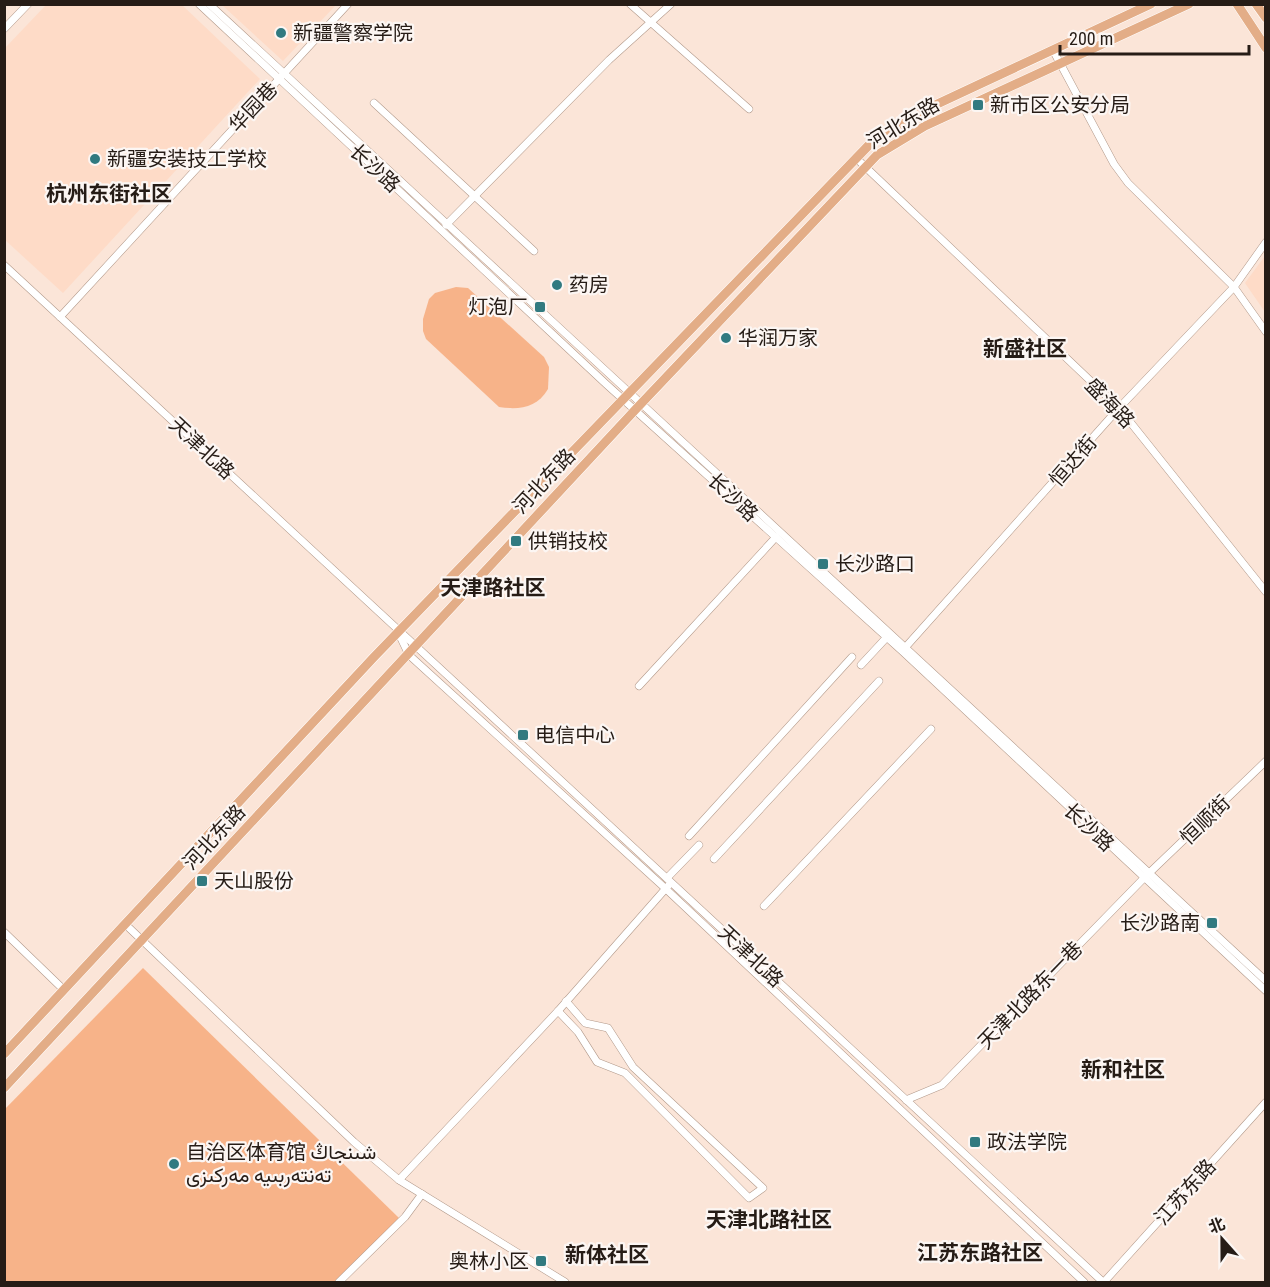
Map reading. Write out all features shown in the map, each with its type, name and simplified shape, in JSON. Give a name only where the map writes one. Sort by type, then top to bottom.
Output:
[{"type":"main road","points":[[4,1054],[398,632],[869,145],[918,114],[1151,4]]},
{"type":"main road","name":"河北东路","points":[[4,1088],[639,406],[877,155],[925,126],[1189,4]]},
{"type":"main road","points":[[1237,4],[1266,48]]},
{"type":"main road","points":[[1256,4],[1266,18]]},
{"type":"street","points":[[4,29],[28,4]]},
{"type":"street","name":"长沙路","points":[[199,4],[446,225],[626,395]]},
{"type":"street","name":"长沙路","points":[[209,4],[281,77],[904,649],[1266,991]]},
{"type":"street","name":"华园巷","points":[[60,317],[348,4]]},
{"type":"street","points":[[630,4],[749,110]]},
{"type":"street","points":[[446,225],[586,82],[671,4]]},
{"type":"street","points":[[1053,50],[1114,164],[1128,183],[1234,287],[1266,332]]},
{"type":"street","points":[[374,104],[534,251]]},
{"type":"street","name":"盛海路","points":[[856,158],[1119,408],[1266,592]]},
{"type":"street","name":"恒达街","points":[[904,649],[1119,408],[1234,287],[1266,242]]},
{"type":"street","name":"天津北路","points":[[4,265],[1103,1282]]},
{"type":"street","name":"长沙路","points":[[639,406],[776,537],[886,637],[904,649]]},
{"type":"street","points":[[639,686],[776,537]]},
{"type":"street","name":"天津北路","points":[[398,632],[409,655],[666,889],[1084,1282]]},
{"type":"street","points":[[861,665],[886,637]]},
{"type":"street","points":[[689,836],[852,657]]},
{"type":"street","points":[[714,859],[879,681]]},
{"type":"street","points":[[764,906],[932,729]]},
{"type":"street","name":"恒顺街","points":[[1146,876],[1266,761]]},
{"type":"street","points":[[399,1180],[558,1011],[666,889],[669,880],[699,845]]},
{"type":"street","name":"长沙路","points":[[1146,876],[1266,981]]},
{"type":"street","name":"天津北路东一巷","points":[[906,1100],[942,1085],[1146,876]]},
{"type":"street","points":[[125,924],[354,1142],[399,1180],[565,1282]]},
{"type":"street","points":[[4,932],[64,990]]},
{"type":"street","points":[[558,1011],[578,1032],[597,1062],[625,1073],[749,1198],[763,1188],[633,1067],[608,1028],[585,1023],[566,1001]]},
{"type":"street","name":"江苏东路","points":[[1103,1282],[1266,1102]]},
{"type":"street","points":[[339,1282],[405,1217],[422,1194]]},
{"type":"shaded area","name":"新疆安装技工学校","points":[[46,5],[182,5],[260,79],[63,293],[5,240],[5,48]]},
{"type":"shaded area","name":"新疆警察学院","points":[[222,5],[336,5],[283,61]]},
{"type":"shaded area","points":[[1265,256],[1265,312],[1245,283]]},
{"type":"shaded area","points":[[456,287],[468,288],[544,357],[549,367],[548,389],[539,400],[520,408],[499,407],[426,339],[423,319],[429,299],[435,293]]},
{"type":"shaded area","name":"自治区体育馆 شىنجاڭ تەنتەربىيە مەركىزى","points":[[143,968],[399,1218],[343,1282],[5,1282],[4,1110]]},
{"type":"place","name":"新疆警察学院","points":[[281,33]]},
{"type":"place","name":"新市区公安分局","points":[[978,105]]},
{"type":"place","name":"新疆安装技工学校","points":[[95,159]]},
{"type":"place","name":"药房","points":[[557,285]]},
{"type":"place","name":"灯泡厂","points":[[540,307]]},
{"type":"place","name":"华润万家","points":[[726,338]]},
{"type":"place","name":"供销技校","points":[[516,541]]},
{"type":"place","name":"长沙路口","points":[[823,564]]},
{"type":"place","name":"电信中心","points":[[523,735]]},
{"type":"place","name":"天山股份","points":[[202,881]]},
{"type":"place","name":"长沙路南","points":[[1212,923]]},
{"type":"place","name":"政法学院","points":[[975,1142]]},
{"type":"place","name":"自治区体育馆 شىنجاڭ تەنتەربىيە مەركىزى","points":[[174,1164]]},
{"type":"place","name":"奥林小区","points":[[541,1261]]},
{"type":"district","name":"杭州东街社区","points":[[109,194]]},
{"type":"district","name":"新盛社区","points":[[1025,349]]},
{"type":"district","name":"天津路社区","points":[[493,588]]},
{"type":"district","name":"新和社区","points":[[1123,1070]]},
{"type":"district","name":"天津北路社区","points":[[769,1220]]},
{"type":"district","name":"江苏东路社区","points":[[980,1253]]},
{"type":"district","name":"新体社区","points":[[607,1255]]}]
